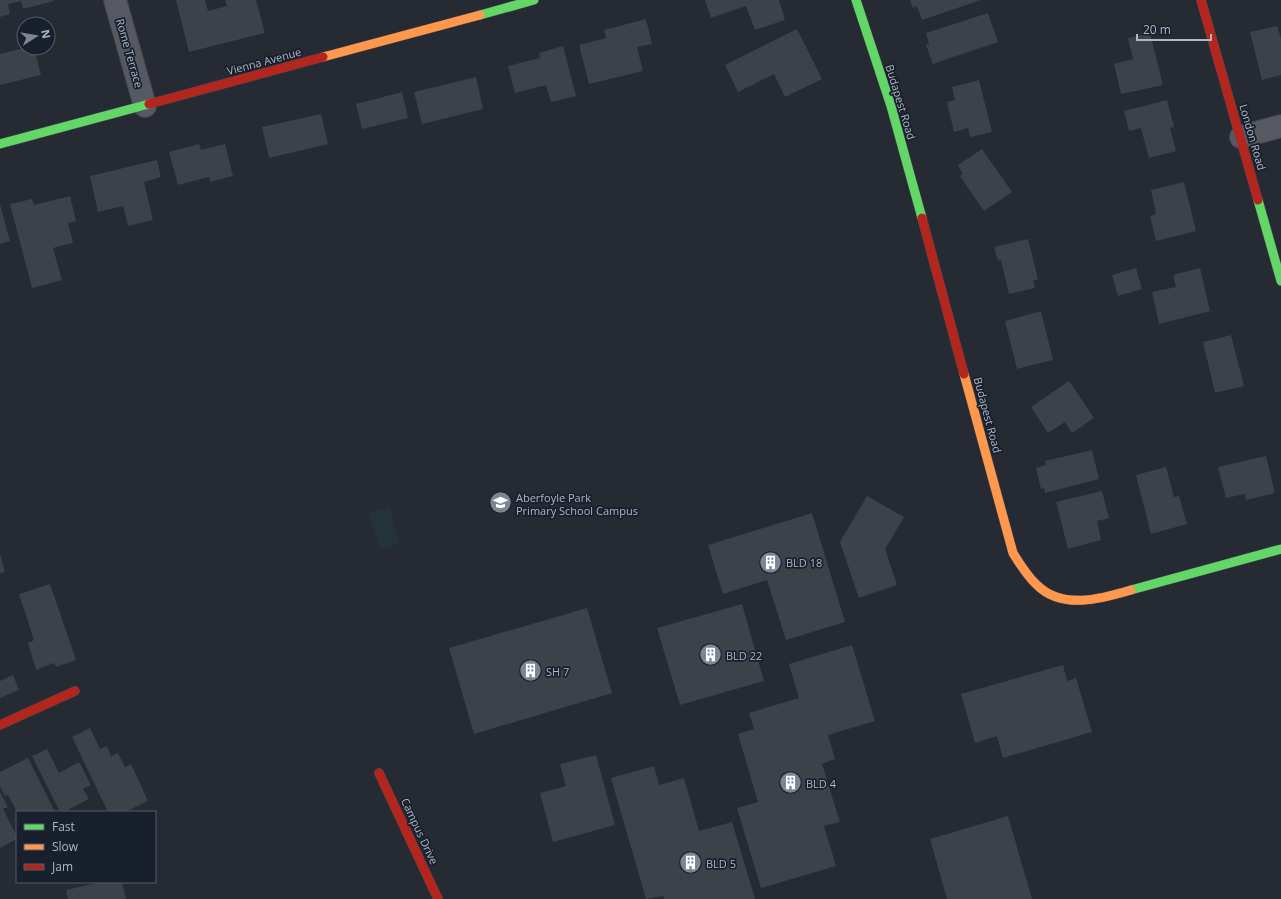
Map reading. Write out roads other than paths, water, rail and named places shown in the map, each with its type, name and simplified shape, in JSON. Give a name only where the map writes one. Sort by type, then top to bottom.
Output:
[{"type":"street","name":"Rome Terrace","points":[[115,0],[145,106]]},
{"type":"street","name":"Vienna Avenue","points":[[0,144],[145,106],[483,7],[534,0]]},
{"type":"street","name":"Budapest Road","points":[[856,0],[891,106],[1013,553],[1028,576],[1047,594],[1072,600],[1096,600],[1281,549]]},
{"type":"street","name":"London Road","points":[[1201,0],[1281,281]]},
{"type":"street","points":[[1241,137],[1281,126]]},
{"type":"street","points":[[0,724],[75,690]]},
{"type":"street","name":"Campus Drive","points":[[379,773],[438,899]]},
{"type":"place","name":"Aberfoyle Park Primary School Campus","points":[[500,503]]},
{"type":"place","name":"BLD 18","points":[[770,562]]},
{"type":"place","name":"BLD 22","points":[[711,655]]},
{"type":"place","name":"SH 7","points":[[530,671]]},
{"type":"place","name":"BLD 4","points":[[790,783]]},
{"type":"place","name":"BLD 5","points":[[690,863]]}]
